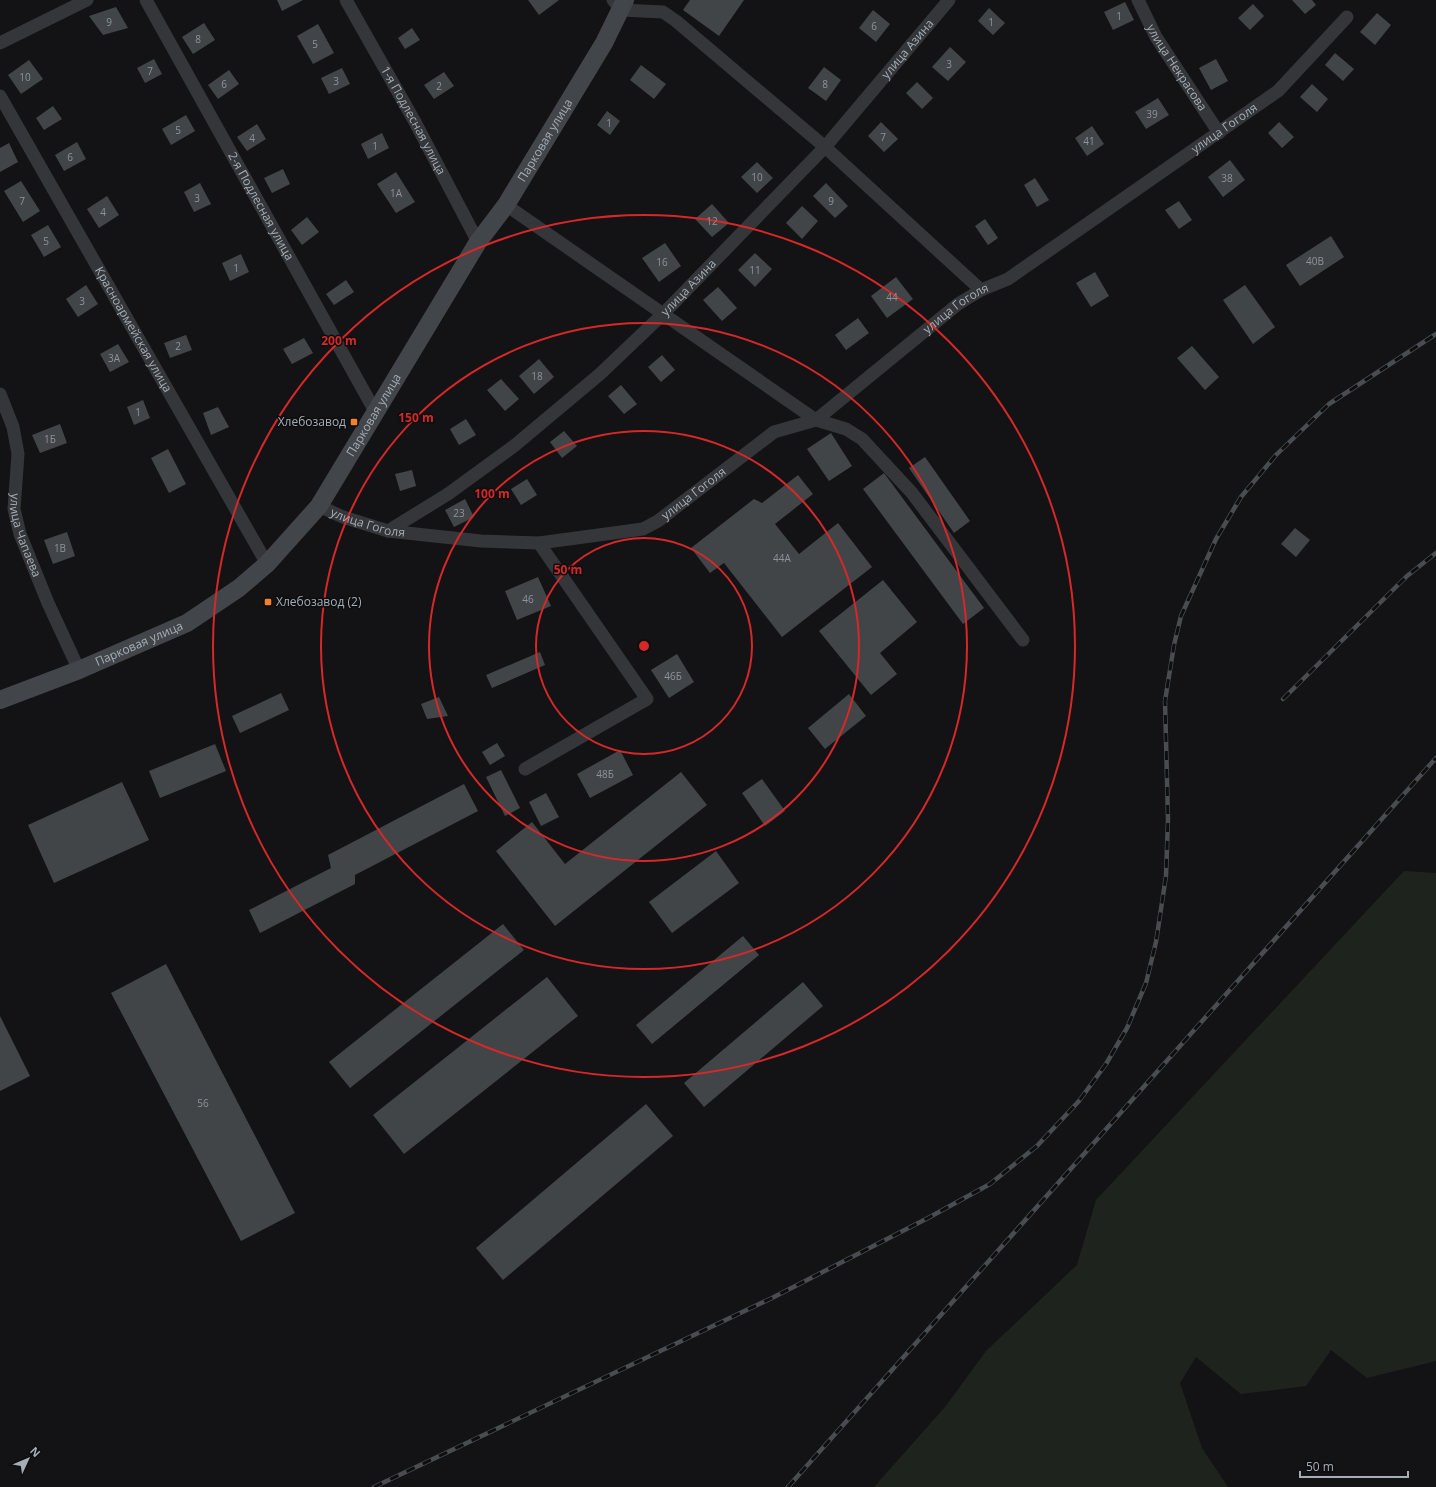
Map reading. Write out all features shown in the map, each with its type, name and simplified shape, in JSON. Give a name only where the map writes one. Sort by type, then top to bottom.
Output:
[{"type":"main road","name":"Парковая улица","points":[[0,700],[79,670],[187,623],[239,588],[267,564],[319,506],[478,242],[506,205],[604,43],[620,3]]},
{"type":"street","points":[[0,43],[87,0]]},
{"type":"street","name":"2-я Подлесная улица","points":[[146,0],[376,413]]},
{"type":"street","name":"1-я Подлесная улица","points":[[346,0],[415,122],[478,242]]},
{"type":"street","name":"улица Азина","points":[[388,531],[448,494],[514,446],[600,374],[663,314],[825,147],[949,0]]},
{"type":"street","name":"улица Некрасова","points":[[1138,0],[1156,37],[1219,133]]},
{"type":"street","points":[[620,3],[663,12],[676,20],[825,147],[981,290]]},
{"type":"street","name":"улица Гоголя","points":[[319,506],[343,517],[388,531],[481,541],[539,543],[643,528],[658,521],[774,432],[816,420],[958,304],[981,290],[1008,280],[1278,92],[1347,17]]},
{"type":"street","name":"Красноармейская улица","points":[[0,96],[267,564]]},
{"type":"street","points":[[506,205],[816,420],[846,429],[862,439],[907,488],[1023,640]]},
{"type":"street","name":"улица Чапаева","points":[[0,394],[13,427],[18,454],[14,509],[20,534],[48,603],[79,670]]},
{"type":"street","points":[[525,769],[647,699],[539,543]]},
{"type":"shaded area","points":[[1404,871],[1436,873],[1436,1361],[1367,1378],[1331,1350],[1306,1386],[1241,1394],[1196,1357],[1180,1383],[1202,1448],[1228,1487],[874,1487],[945,1407],[986,1351],[1077,1265],[1096,1200]]},
{"type":"building","points":[[277,0],[303,0],[282,11]]},
{"type":"building","points":[[528,0],[559,0],[539,15]]},
{"type":"building","points":[[690,0],[744,0],[719,36],[683,10]]},
{"type":"building","points":[[1292,0],[1312,0],[1316,5],[1305,14]]},
{"type":"building","points":[[1125,2],[1134,20],[1113,30],[1104,12]]},
{"type":"building","points":[[1253,4],[1264,16],[1250,30],[1238,18]]},
{"type":"building","points":[[116,7],[128,28],[103,35],[89,16]]},
{"type":"building","points":[[989,8],[1005,23],[993,35],[978,21]]},
{"type":"building","points":[[873,10],[890,24],[876,42],[859,28]]},
{"type":"building","points":[[1377,13],[1391,25],[1375,45],[1360,32]]},
{"type":"building","points":[[204,23],[215,40],[193,54],[182,37]]},
{"type":"building","points":[[318,24],[334,53],[313,64],[297,36]]},
{"type":"building","points":[[412,28],[420,40],[405,49],[398,38]]},
{"type":"building","points":[[950,47],[966,62],[948,81],[932,67]]},
{"type":"building","points":[[1335,53],[1354,69],[1343,81],[1325,65]]},
{"type":"building","points":[[154,59],[162,74],[145,83],[137,68]]},
{"type":"building","points":[[1216,59],[1228,81],[1211,90],[1199,68]]},
{"type":"building","points":[[29,60],[43,79],[21,94],[8,75]]},
{"type":"building","points":[[641,65],[666,84],[654,99],[630,80]]},
{"type":"building","points":[[824,67],[841,80],[826,101],[808,88]]},
{"type":"building","points":[[342,68],[350,84],[329,94],[321,78]]},
{"type":"building","points":[[229,70],[239,84],[218,99],[208,85]]},
{"type":"building","points":[[444,72],[454,86],[434,99],[424,85]]},
{"type":"building","points":[[917,82],[933,98],[922,109],[906,93]]},
{"type":"building","points":[[1312,84],[1328,99],[1317,112],[1300,97]]},
{"type":"building","points":[[1158,98],[1169,115],[1146,129],[1135,112]]},
{"type":"building","points":[[53,106],[62,119],[44,130],[36,118]]},
{"type":"building","points":[[607,111],[620,121],[610,135],[597,125]]},
{"type":"building","points":[[186,115],[195,131],[171,145],[162,129]]},
{"type":"building","points":[[881,122],[898,139],[884,152],[868,136]]},
{"type":"building","points":[[1279,122],[1294,137],[1282,148],[1268,133]]},
{"type":"building","points":[[257,124],[266,139],[247,151],[237,137]]},
{"type":"building","points":[[1092,126],[1104,144],[1087,156],[1075,138]]},
{"type":"building","points":[[382,133],[389,148],[368,159],[361,144]]},
{"type":"building","points":[[77,142],[86,159],[64,171],[55,155]]},
{"type":"building","points":[[9,143],[18,162],[0,172],[0,148]]},
{"type":"building","points":[[1230,160],[1245,180],[1223,197],[1208,177]]},
{"type":"building","points":[[757,162],[773,178],[757,193],[741,177]]},
{"type":"building","points":[[283,169],[290,184],[272,193],[264,178]]},
{"type":"building","points":[[396,172],[415,202],[396,213],[377,184]]},
{"type":"building","points":[[1035,178],[1049,200],[1037,207],[1024,185]]},
{"type":"building","points":[[21,181],[40,211],[23,222],[4,191]]},
{"type":"building","points":[[200,183],[211,204],[194,212],[184,192]]},
{"type":"building","points":[[826,183],[848,206],[835,218],[813,196]]},
{"type":"building","points":[[107,196],[119,215],[99,228],[87,209]]},
{"type":"building","points":[[1179,201],[1192,220],[1179,229],[1165,210]]},
{"type":"building","points":[[712,204],[729,223],[712,237],[695,219]]},
{"type":"building","points":[[802,206],[818,221],[802,239],[786,223]]},
{"type":"building","points":[[307,217],[319,232],[302,245],[291,230]]},
{"type":"building","points":[[985,219],[998,238],[988,245],[975,226]]},
{"type":"building","points":[[48,225],[61,247],[44,257],[31,235]]},
{"type":"building","points":[[1331,236],[1344,257],[1300,286],[1286,265]]},
{"type":"building","points":[[665,243],[681,266],[659,282],[642,258]]},
{"type":"building","points":[[755,253],[772,269],[755,287],[738,270]]},
{"type":"building","points":[[241,254],[249,272],[230,281],[222,263]]},
{"type":"building","points":[[1095,272],[1109,296],[1091,307],[1076,283]]},
{"type":"building","points":[[896,277],[913,299],[887,318],[871,296]]},
{"type":"building","points":[[346,280],[354,292],[334,305],[326,294]]},
{"type":"building","points":[[86,285],[98,304],[78,317],[66,299]]},
{"type":"building","points":[[1245,285],[1275,327],[1253,344],[1223,300]]},
{"type":"building","points":[[718,287],[737,308],[722,321],[703,300]]},
{"type":"building","points":[[858,318],[869,333],[846,350],[835,335]]},
{"type":"building","points":[[186,335],[192,350],[170,358],[164,343]]},
{"type":"building","points":[[304,338],[313,353],[292,364],[283,349]]},
{"type":"building","points":[[118,344],[129,362],[110,372],[100,354]]},
{"type":"building","points":[[1192,346],[1219,377],[1205,390],[1177,358]]},
{"type":"building","points":[[662,355],[675,370],[661,382],[648,367]]},
{"type":"building","points":[[539,359],[554,377],[534,394],[519,376]]},
{"type":"building","points":[[501,379],[519,399],[505,411],[487,390]]},
{"type":"building","points":[[621,385],[637,404],[624,414],[608,396]]},
{"type":"building","points":[[143,400],[150,418],[134,425],[127,407]]},
{"type":"building","points":[[218,407],[229,427],[211,435],[203,413]]},
{"type":"building","points":[[466,419],[476,435],[459,445],[450,429]]},
{"type":"building","points":[[60,424],[67,443],[40,453],[32,435]]},
{"type":"building","points":[[564,431],[577,446],[562,458],[550,442]]},
{"type":"building","points":[[831,433],[852,466],[829,481],[807,449]]},
{"type":"building","points":[[168,449],[186,484],[169,493],[151,458]]},
{"type":"building","points":[[925,457],[970,521],[954,533],[909,468]]},
{"type":"building","points":[[412,470],[416,486],[400,491],[395,474]]},
{"type":"building","points":[[884,473],[984,608],[963,624],[863,489]]},
{"type":"building","points":[[798,475],[813,494],[775,524],[799,554],[838,523],[872,567],[782,637],[724,563],[710,573],[691,548],[754,499],[762,503]]},
{"type":"building","points":[[527,479],[537,495],[521,505],[511,489]]},
{"type":"building","points":[[465,499],[474,517],[454,527],[445,510]]},
{"type":"building","points":[[1295,528],[1310,540],[1296,557],[1281,544]]},
{"type":"building","points":[[67,532],[75,556],[53,564],[44,540]]},
{"type":"building","points":[[538,577],[551,606],[517,620],[505,591]]},
{"type":"building","points":[[883,580],[917,622],[880,653],[897,674],[871,695],[819,631]]},
{"type":"building","points":[[540,652],[545,665],[492,688],[486,675]]},
{"type":"building","points":[[677,654],[694,682],[669,698],[651,670]]},
{"type":"building","points":[[281,693],[289,710],[240,733],[232,716]]},
{"type":"building","points":[[849,694],[866,716],[825,749],[808,728]]},
{"type":"building","points":[[439,697],[448,716],[427,719],[421,704]]},
{"type":"building","points":[[497,743],[505,756],[490,765],[482,752]]},
{"type":"building","points":[[215,744],[226,771],[160,798],[149,771]]},
{"type":"building","points":[[620,750],[633,775],[590,798],[577,774]]},
{"type":"building","points":[[501,770],[520,808],[505,816],[486,777]]},
{"type":"building","points":[[681,772],[707,805],[555,926],[496,851],[532,822],[565,864]]},
{"type":"building","points":[[762,779],[785,811],[765,826],[742,793]]},
{"type":"building","points":[[122,782],[149,840],[54,883],[28,825]]},
{"type":"building","points":[[464,784],[478,811],[355,875],[355,884],[260,933],[249,910],[331,868],[328,855]]},
{"type":"building","points":[[546,793],[559,817],[541,826],[529,802]]},
{"type":"building","points":[[716,851],[739,883],[672,933],[649,902]]},
{"type":"building","points":[[503,924],[524,950],[350,1088],[329,1062]]},
{"type":"building","points":[[743,936],[759,955],[652,1044],[636,1025]]},
{"type":"building","points":[[166,964],[295,1213],[241,1241],[111,993]]},
{"type":"building","points":[[547,977],[578,1016],[404,1154],[373,1115]]},
{"type":"building","points":[[803,982],[823,1006],[704,1107],[684,1083]]},
{"type":"building","points":[[0,1016],[30,1076],[0,1091]]},
{"type":"building","points":[[646,1104],[673,1136],[503,1280],[476,1248]]},
{"type":"railway","points":[[374,1487],[772,1298],[928,1218],[990,1184],[1037,1146],[1079,1101],[1106,1064],[1127,1028],[1146,983],[1156,942],[1166,876],[1168,819],[1165,701],[1174,645],[1181,616],[1216,539],[1241,497],[1276,455],[1329,404],[1436,334]]},
{"type":"railway","points":[[1283,699],[1407,576],[1436,553]]},
{"type":"railway","points":[[788,1487],[1436,758]]},
{"type":"place","name":"Хлебозавод","points":[[354,422]]},
{"type":"place","name":"Хлебозавод (2)","points":[[268,602]]}]
